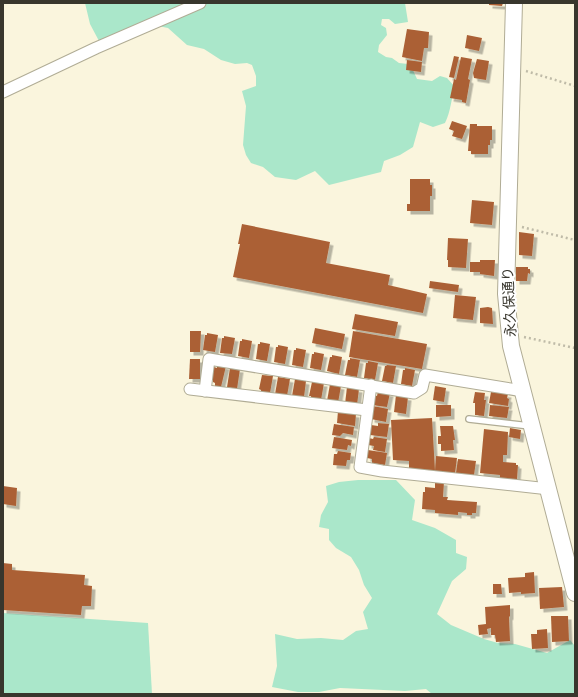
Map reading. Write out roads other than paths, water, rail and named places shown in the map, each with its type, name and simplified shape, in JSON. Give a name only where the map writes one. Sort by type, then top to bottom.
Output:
[{"type":"street","points":[[3,92],[96,48],[200,3]]},
{"type":"street","name":"永久保通り","points":[[514,3],[506,294],[510,334],[575,593]]},
{"type":"street","points":[[205,391],[209,359],[414,393],[422,388],[425,375],[523,390]]},
{"type":"street","points":[[371,385],[360,467],[382,471],[549,489]]},
{"type":"street","points":[[190,389],[367,410]]},
{"type":"lane","points":[[468,419],[532,426]]}]
